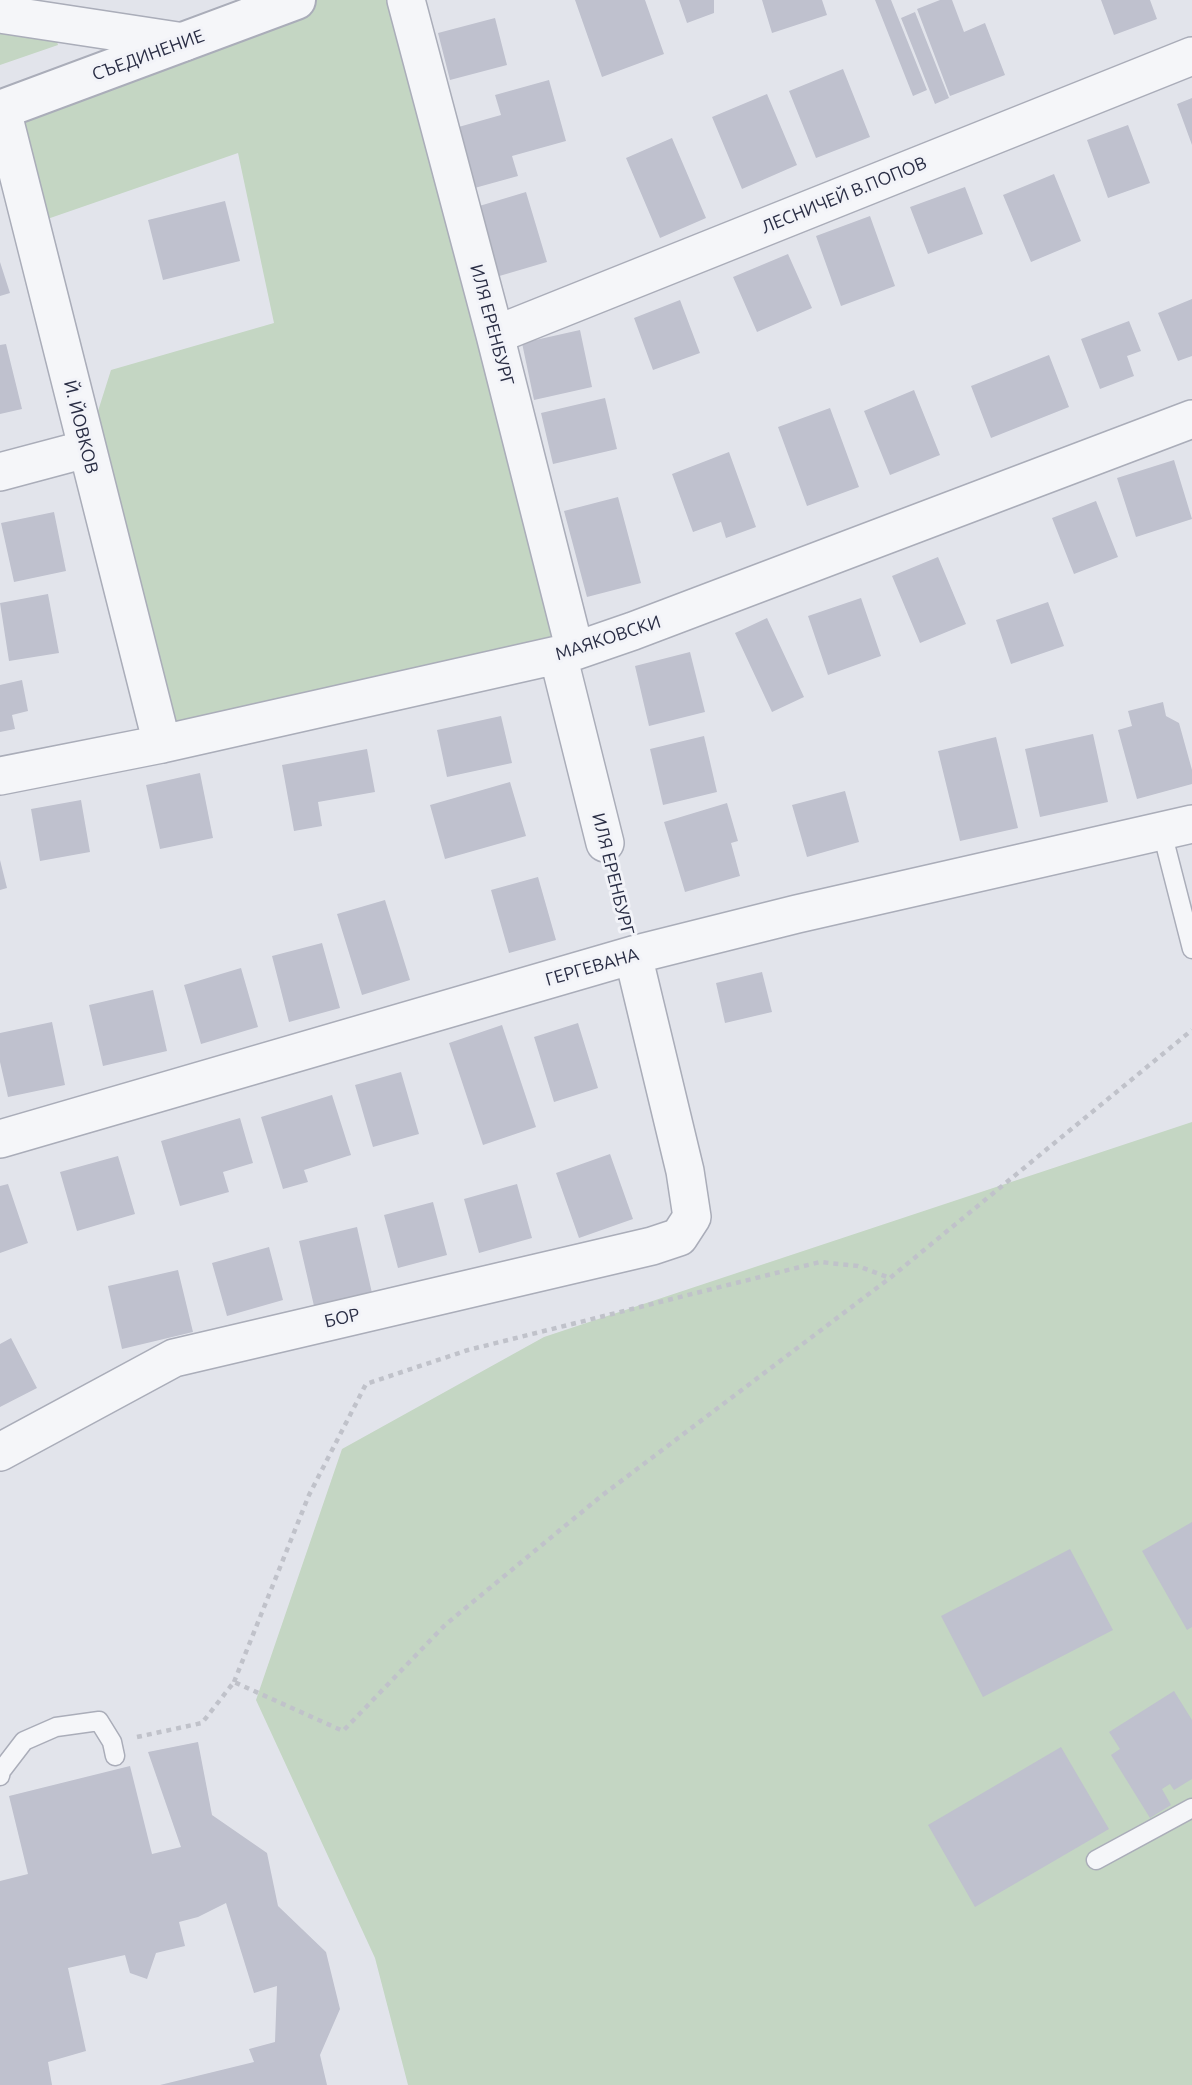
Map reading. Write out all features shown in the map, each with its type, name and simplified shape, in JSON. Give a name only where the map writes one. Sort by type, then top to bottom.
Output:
[{"type":"street","name":"СЪЕДИНЕНИЕ","points":[[1,110],[296,0]]},
{"type":"street","name":"ИЛЯ ЕРЕНБУРГ","points":[[405,0],[495,335],[567,653],[605,843]]},
{"type":"street","points":[[0,14],[184,41]]},
{"type":"street","name":"ЛЕСНИЧЕЙ В.ПОПОВ","points":[[495,335],[1192,56]]},
{"type":"street","name":"Й. ЙОВКОВ","points":[[1,110],[162,744]]},
{"type":"street","name":"МАЯКОВСКИ","points":[[0,776],[162,744],[567,653],[1192,419]]},
{"type":"street","points":[[0,472],[86,449]]},
{"type":"street","name":"ГЕРГЕВАНА","points":[[0,1139],[633,955],[797,914],[1177,828]]},
{"type":"street","name":"ИЛЯ ЕРЕНБУРГ","points":[[633,955],[685,1171],[692,1217]]},
{"type":"street","name":"БОР","points":[[0,1452],[174,1358],[652,1245],[679,1237],[692,1217]]},
{"type":"lane","points":[[1177,828],[1192,949]]},
{"type":"lane","points":[[0,1776],[24,1741],[56,1727],[99,1721],[114,1749]]},
{"type":"lane","points":[[1096,1860],[1192,1808]]},
{"type":"path","name":"ИЛЯ ЕРЕНБУРГ","points":[[605,843],[633,955]]},
{"type":"path","points":[[234,1682],[344,1731],[445,1625],[538,1548],[600,1497],[891,1278],[1192,1030]]},
{"type":"path","points":[[114,1749],[202,1723],[234,1682],[309,1495],[366,1384],[468,1350],[820,1262],[858,1266],[891,1278]]},
{"type":"green space","points":[[305,0],[406,0],[575,651],[162,744],[86,449],[111,370],[274,323],[238,153],[30,225],[2,110]]},
{"type":"green space","points":[[0,25],[54,31],[58,45],[0,65]]},
{"type":"green space","points":[[1192,1122],[1192,2085],[408,2085],[375,1958],[256,1700],[342,1449],[544,1337]]},
{"type":"building","points":[[575,0],[645,0],[664,54],[602,77]]},
{"type":"building","points":[[679,0],[714,0],[714,13],[687,23]]},
{"type":"building","points":[[762,0],[822,0],[827,15],[772,33]]},
{"type":"building","points":[[875,0],[891,0],[927,90],[913,96]]},
{"type":"building","points":[[940,0],[952,0],[964,32],[985,23],[1005,75],[950,96],[917,9]]},
{"type":"building","points":[[1101,0],[1150,0],[1157,19],[1114,35]]},
{"type":"building","points":[[915,12],[949,98],[935,104],[901,18]]},
{"type":"building","points":[[495,18],[507,65],[450,80],[438,33]]},
{"type":"building","points":[[843,69],[870,137],[816,158],[789,91]]},
{"type":"building","points":[[549,80],[566,141],[512,156],[518,176],[471,189],[455,128],[501,115],[495,95]]},
{"type":"building","points":[[767,94],[797,165],[742,189],[712,117]]},
{"type":"building","points":[[1192,98],[1192,145],[1177,104]]},
{"type":"building","points":[[1128,125],[1150,183],[1108,198],[1087,140]]},
{"type":"building","points":[[672,138],[706,218],[660,238],[626,158]]},
{"type":"building","points":[[1054,174],[1081,241],[1031,262],[1003,195]]},
{"type":"building","points":[[965,187],[983,234],[928,254],[910,207]]},
{"type":"building","points":[[526,192],[547,262],[496,277],[476,207]]},
{"type":"building","points":[[225,201],[240,261],[163,280],[148,220]]},
{"type":"building","points":[[870,216],[895,286],[841,306],[816,236]]},
{"type":"building","points":[[788,254],[812,308],[757,332],[733,277]]},
{"type":"building","points":[[0,262],[10,293],[0,296]]},
{"type":"building","points":[[1192,299],[1192,356],[1178,361],[1158,313]]},
{"type":"building","points":[[680,300],[700,353],[653,370],[634,318]]},
{"type":"building","points":[[1129,321],[1141,351],[1127,356],[1134,376],[1100,389],[1081,339]]},
{"type":"building","points":[[580,330],[592,387],[534,400],[522,343]]},
{"type":"building","points":[[6,344],[22,409],[0,414],[0,345]]},
{"type":"building","points":[[1049,355],[1069,407],[991,438],[971,386]]},
{"type":"building","points":[[914,390],[940,455],[890,475],[864,411]]},
{"type":"building","points":[[605,398],[617,449],[553,464],[541,413]]},
{"type":"building","points":[[830,408],[859,487],[807,506],[778,427]]},
{"type":"building","points":[[729,452],[756,527],[726,538],[721,522],[693,532],[672,474]]},
{"type":"building","points":[[1174,460],[1192,519],[1136,537],[1117,478]]},
{"type":"building","points":[[618,497],[641,583],[587,597],[564,511]]},
{"type":"building","points":[[1096,501],[1118,557],[1074,574],[1052,518]]},
{"type":"building","points":[[54,512],[66,571],[14,582],[1,523]]},
{"type":"building","points":[[938,557],[966,624],[920,643],[892,576]]},
{"type":"building","points":[[48,594],[59,653],[9,661],[0,603]]},
{"type":"building","points":[[861,598],[881,656],[828,675],[808,616]]},
{"type":"building","points":[[1048,602],[1064,646],[1011,664],[996,620]]},
{"type":"building","points":[[767,618],[804,697],[772,712],[735,633]]},
{"type":"building","points":[[690,652],[705,712],[649,726],[635,666]]},
{"type":"building","points":[[22,680],[28,711],[12,715],[15,729],[0,732],[0,685]]},
{"type":"building","points":[[1163,702],[1166,716],[1179,723],[1192,770],[1192,784],[1137,799],[1118,730],[1132,726],[1128,711]]},
{"type":"building","points":[[501,716],[512,763],[447,777],[437,730]]},
{"type":"building","points":[[1093,734],[1108,802],[1040,817],[1025,749]]},
{"type":"building","points":[[704,736],[717,792],[663,805],[650,749]]},
{"type":"building","points":[[996,737],[1018,828],[960,841],[938,751]]},
{"type":"building","points":[[367,749],[375,792],[318,802],[322,826],[294,831],[282,765]]},
{"type":"building","points":[[200,773],[213,838],[160,849],[146,785]]},
{"type":"building","points":[[510,782],[526,836],[445,859],[430,805]]},
{"type":"building","points":[[845,791],[859,842],[807,857],[792,805]]},
{"type":"building","points":[[81,800],[90,852],[40,861],[31,809]]},
{"type":"building","points":[[727,803],[738,841],[731,843],[740,876],[685,892],[664,822]]},
{"type":"building","points":[[0,860],[7,888],[0,890]]},
{"type":"building","points":[[538,877],[556,940],[509,953],[491,890]]},
{"type":"building","points":[[385,900],[410,980],[362,995],[337,914]]},
{"type":"building","points":[[322,943],[340,1008],[289,1022],[272,956]]},
{"type":"building","points":[[241,968],[258,1027],[201,1044],[184,985]]},
{"type":"building","points":[[762,972],[772,1012],[725,1023],[716,983]]},
{"type":"building","points":[[153,990],[167,1051],[103,1066],[89,1005]]},
{"type":"building","points":[[52,1022],[65,1085],[8,1097],[0,1062],[0,1033]]},
{"type":"building","points":[[578,1023],[598,1088],[554,1102],[534,1037]]},
{"type":"building","points":[[502,1025],[536,1127],[483,1145],[449,1043]]},
{"type":"building","points":[[401,1072],[419,1134],[373,1147],[355,1085]]},
{"type":"building","points":[[332,1095],[351,1155],[304,1170],[308,1182],[283,1189],[261,1117]]},
{"type":"building","points":[[240,1118],[253,1163],[223,1172],[229,1192],[180,1206],[161,1141]]},
{"type":"building","points":[[610,1154],[633,1219],[579,1238],[556,1173]]},
{"type":"building","points":[[118,1156],[135,1214],[77,1231],[60,1172]]},
{"type":"building","points":[[8,1184],[28,1243],[0,1253],[0,1186]]},
{"type":"building","points":[[517,1184],[532,1238],[479,1253],[464,1199]]},
{"type":"building","points":[[433,1202],[447,1255],[398,1268],[384,1215]]},
{"type":"building","points":[[357,1227],[372,1293],[314,1306],[299,1241]]},
{"type":"building","points":[[269,1247],[283,1300],[227,1316],[212,1263]]},
{"type":"building","points":[[178,1270],[193,1332],[122,1349],[108,1286]]},
{"type":"building","points":[[11,1338],[37,1388],[0,1407],[0,1344]]},
{"type":"building","points":[[1192,1522],[1192,1627],[1187,1630],[1142,1551]]},
{"type":"building","points":[[1070,1549],[1113,1630],[983,1697],[941,1616]]},
{"type":"building","points":[[1174,1691],[1192,1720],[1192,1779],[1174,1790],[1170,1784],[1162,1789],[1171,1805],[1150,1818],[1111,1755],[1120,1749],[1109,1732]]},
{"type":"building","points":[[198,1742],[212,1815],[267,1853],[278,1906],[326,1952],[340,2009],[320,2055],[327,2085],[160,2085],[254,2062],[249,2049],[275,2042],[277,1986],[254,1993],[226,1903],[198,1917],[179,1922],[185,1946],[156,1953],[147,1979],[130,1973],[125,1955],[68,1968],[86,2051],[48,2062],[52,2085],[0,2085],[0,1881],[28,1874],[9,1796],[130,1766],[152,1854],[181,1847],[148,1752]]},
{"type":"building","points":[[1061,1747],[1109,1829],[975,1907],[928,1825]]}]
